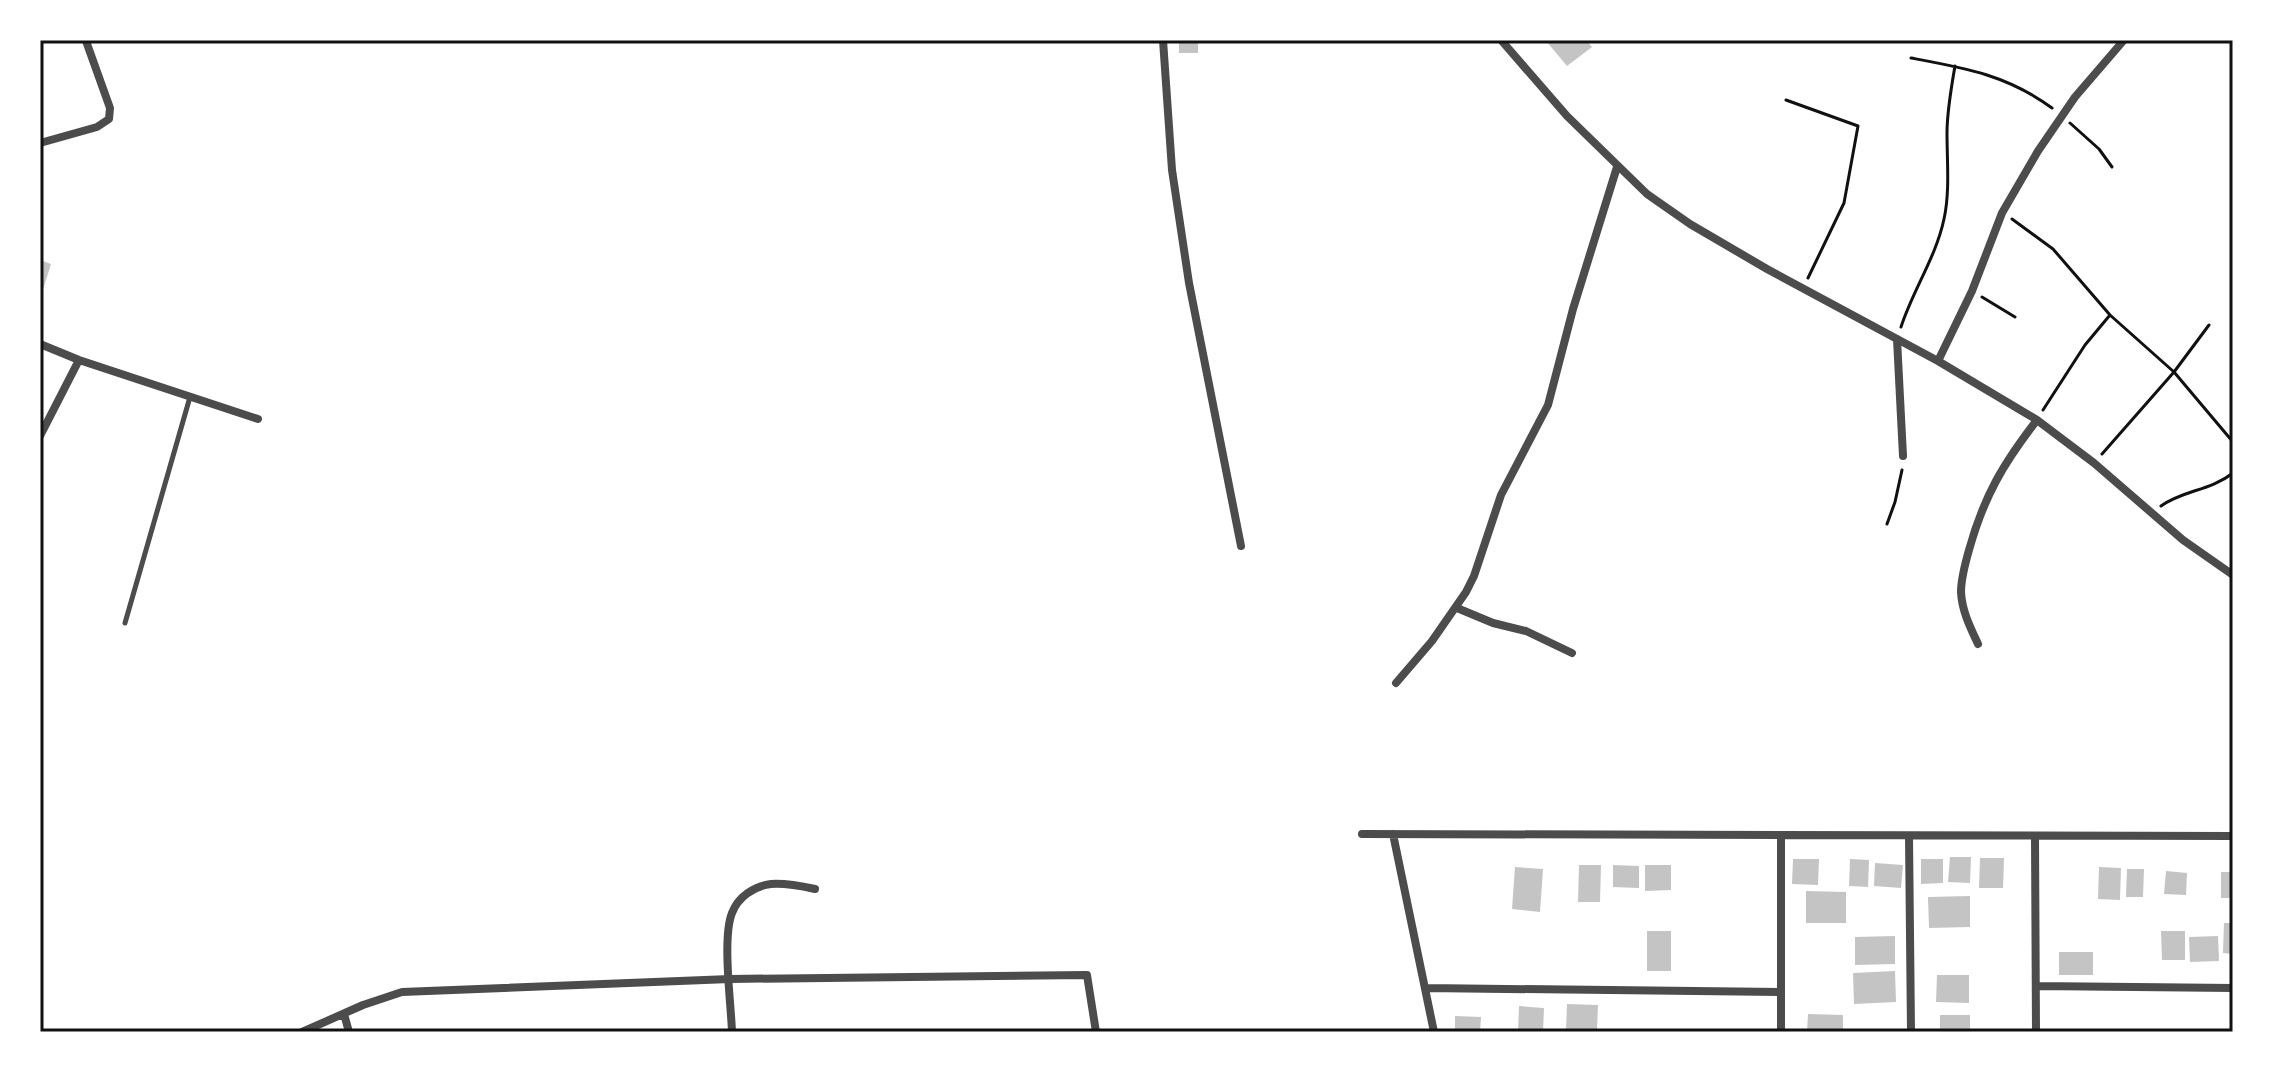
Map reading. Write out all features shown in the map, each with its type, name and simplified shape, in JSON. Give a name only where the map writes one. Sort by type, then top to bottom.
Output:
[{"type":"street","points":[[1163,40],[1172,170],[1189,283],[1241,546]]},
{"type":"street","points":[[1501,40],[1567,116],[1647,194],[1690,224],[1938,361],[2037,420],[2094,463],[2183,540],[2233,575]]},
{"type":"street","points":[[1938,361],[1972,291],[2002,213],[2062,116],[2124,40]]},
{"type":"street","points":[[40,143],[97,127],[109,119],[110,108],[86,41]]},
{"type":"street","points":[[1396,683],[1457,608],[1474,576],[1501,495],[1548,405],[1573,309],[1617,167]]},
{"type":"street","points":[[1897,339],[1903,456]]},
{"type":"street","points":[[40,344],[79,360],[258,419]]},
{"type":"street","points":[[40,436],[79,360]]},
{"type":"street","points":[[1978,644],[1966,621],[1961,592],[1963,573],[1976,524],[1995,478],[2037,420]]},
{"type":"street","points":[[1457,608],[1493,623],[1526,631],[1572,653]]},
{"type":"street","points":[[1362,834],[2233,836]]},
{"type":"street","points":[[1393,834],[1434,1032]]},
{"type":"street","points":[[1781,835],[1781,1032]]},
{"type":"street","points":[[1909,836],[1911,1032]]},
{"type":"street","points":[[2035,837],[2036,1032]]},
{"type":"street","points":[[732,1032],[728,930],[732,911],[742,897],[752,890],[772,884],[815,889]]},
{"type":"street","points":[[302,1032],[402,992],[730,979],[1087,975],[1096,1032]]},
{"type":"street","points":[[2036,986],[2233,988]]},
{"type":"street","points":[[1426,988],[1781,992]]},
{"type":"street","points":[[344,1014],[349,1032]]},
{"type":"lane","points":[[125,623],[190,397]]},
{"type":"path","points":[[1911,58],[1955,66],[2020,86],[2062,116],[2099,149],[2112,167]]},
{"type":"path","points":[[1897,339],[1944,219],[1948,109],[1955,66]]},
{"type":"path","points":[[1786,100],[1858,126],[1844,203],[1803,288]]},
{"type":"path","points":[[2002,213],[2053,249],[2110,315],[2174,372],[2233,442]]},
{"type":"path","points":[[1972,291],[2015,317]]},
{"type":"path","points":[[2037,420],[2085,345],[2110,315]]},
{"type":"path","points":[[2094,463],[2174,372],[2209,325]]},
{"type":"path","points":[[1887,524],[1899,488],[1903,456]]},
{"type":"path","points":[[2153,514],[2170,500],[2219,484],[2233,473]]},
{"type":"building","points":[[1179,40],[1198,40],[1198,53],[1179,53]]},
{"type":"building","points":[[1586,40],[1592,47],[1567,66],[1547,42]]},
{"type":"building","points":[[40,260],[51,264],[41,296],[40,296]]},
{"type":"building","points":[[1950,857],[1971,857],[1970,883],[1948,882]]},
{"type":"building","points":[[1980,858],[2004,858],[2003,888],[1979,888]]},
{"type":"building","points":[[1793,859],[1819,859],[1818,885],[1792,884]]},
{"type":"building","points":[[1850,859],[1869,860],[1868,887],[1849,886]]},
{"type":"building","points":[[1921,859],[1943,859],[1943,883],[1921,884]]},
{"type":"building","points":[[1875,863],[1903,865],[1901,888],[1874,886]]},
{"type":"building","points":[[1579,865],[1601,865],[1600,902],[1578,902]]},
{"type":"building","points":[[1613,865],[1639,866],[1639,888],[1613,887]]},
{"type":"building","points":[[1645,865],[1671,865],[1671,890],[1645,891]]},
{"type":"building","points":[[1515,867],[1543,869],[1540,912],[1512,909]]},
{"type":"building","points":[[2099,867],[2121,868],[2120,900],[2098,899]]},
{"type":"building","points":[[2127,869],[2144,869],[2143,897],[2126,897]]},
{"type":"building","points":[[2166,871],[2187,873],[2186,895],[2164,894]]},
{"type":"building","points":[[2221,872],[2233,872],[2233,898],[2221,898]]},
{"type":"building","points":[[1806,891],[1846,892],[1846,923],[1806,923]]},
{"type":"building","points":[[1970,896],[1970,927],[1929,928],[1928,897]]},
{"type":"building","points":[[2224,923],[2233,923],[2233,954],[2223,953]]},
{"type":"building","points":[[1647,931],[1671,931],[1671,971],[1647,971]]},
{"type":"building","points":[[2161,931],[2185,931],[2185,960],[2162,960]]},
{"type":"building","points":[[1895,936],[1895,964],[1855,965],[1855,937]]},
{"type":"building","points":[[2218,936],[2219,961],[2190,962],[2189,937]]},
{"type":"building","points":[[2059,952],[2093,952],[2093,975],[2059,975]]},
{"type":"building","points":[[1895,971],[1896,1002],[1854,1004],[1853,973]]},
{"type":"building","points":[[1937,975],[1969,975],[1969,1003],[1936,1002]]},
{"type":"building","points":[[1567,1004],[1598,1005],[1597,1030],[1566,1030]]},
{"type":"building","points":[[1519,1006],[1544,1008],[1543,1032],[1518,1032]]},
{"type":"building","points":[[1808,1014],[1843,1015],[1843,1032],[1807,1032]]},
{"type":"building","points":[[1940,1015],[1970,1015],[1970,1032],[1940,1032]]},
{"type":"building","points":[[1455,1016],[1481,1017],[1480,1032],[1455,1032]]}]
